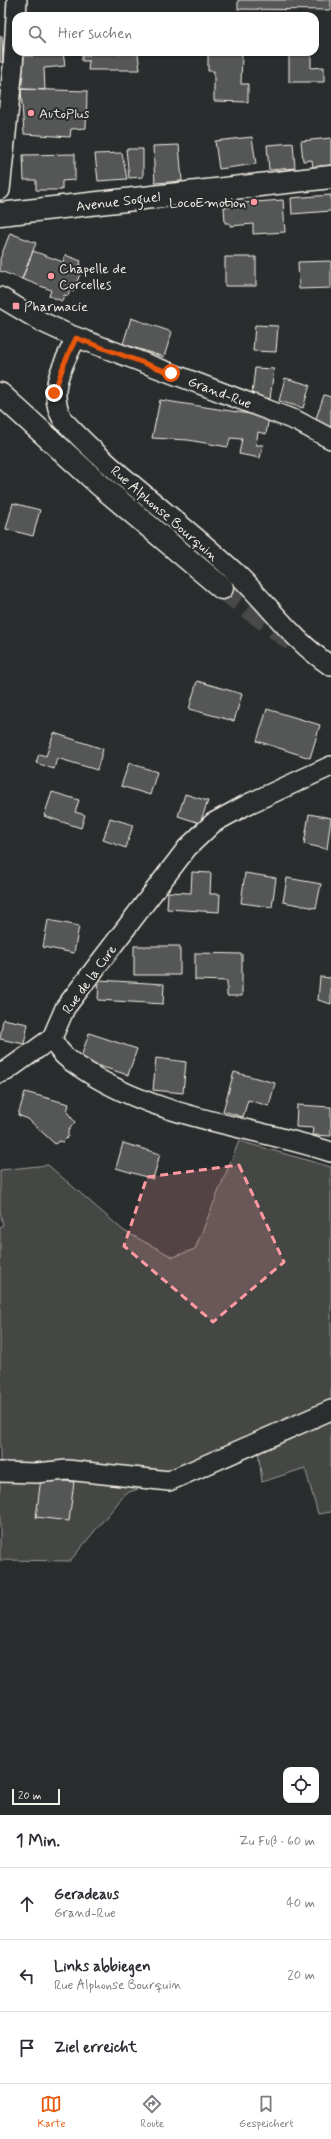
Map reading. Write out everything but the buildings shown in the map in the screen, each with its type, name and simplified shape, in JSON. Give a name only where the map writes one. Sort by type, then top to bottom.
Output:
[{"type":"street","points":[[16,12],[17,0]]},
{"type":"street","points":[[0,190],[14,56]]},
{"type":"street","name":"Avenue Soguel","points":[[0,214],[331,177]]},
{"type":"street","name":"Grand-Rue","points":[[0,297],[42,322],[76,338],[297,421],[331,438]]},
{"type":"street","name":"Rue Alphonse Bourquin","points":[[76,338],[62,369],[54,393],[58,411],[63,420],[107,462],[238,576],[297,640],[312,654],[331,666]]},
{"type":"street","points":[[0,394],[100,485],[222,588]]},
{"type":"street","name":"Rue de la Cure","points":[[52,1038],[65,1008],[187,848],[213,823],[248,804],[331,766]]},
{"type":"street","points":[[0,1073],[6,1071],[52,1038],[56,1048],[64,1057],[121,1092],[162,1108],[331,1152]]},
{"type":"street","points":[[0,1472],[36,1473],[67,1470],[169,1481],[331,1410]]},
{"type":"highlighted area","points":[[239,1165],[284,1262],[213,1322],[124,1246],[147,1177]]},
{"type":"shaded area","points":[[239,1141],[331,1167],[331,1512],[318,1514],[305,1468],[262,1482],[258,1449],[126,1493],[70,1561],[0,1560],[0,1227],[3,1225],[0,1211],[0,1170],[48,1165],[124,1231],[173,1257],[195,1249]]},
{"type":"tunnel","points":[[222,588],[298,645]]},
{"type":"place","name":"AutoPlus","points":[[31,113]]},
{"type":"place","name":"LocoEmotion","points":[[254,202]]},
{"type":"place","name":"Chapelle de Corcelles","points":[[51,276]]},
{"type":"place","name":"Pharmacie","points":[[16,306]]},
{"type":"route","points":[[54,393],[64,364],[76,338],[171,373]]}]
